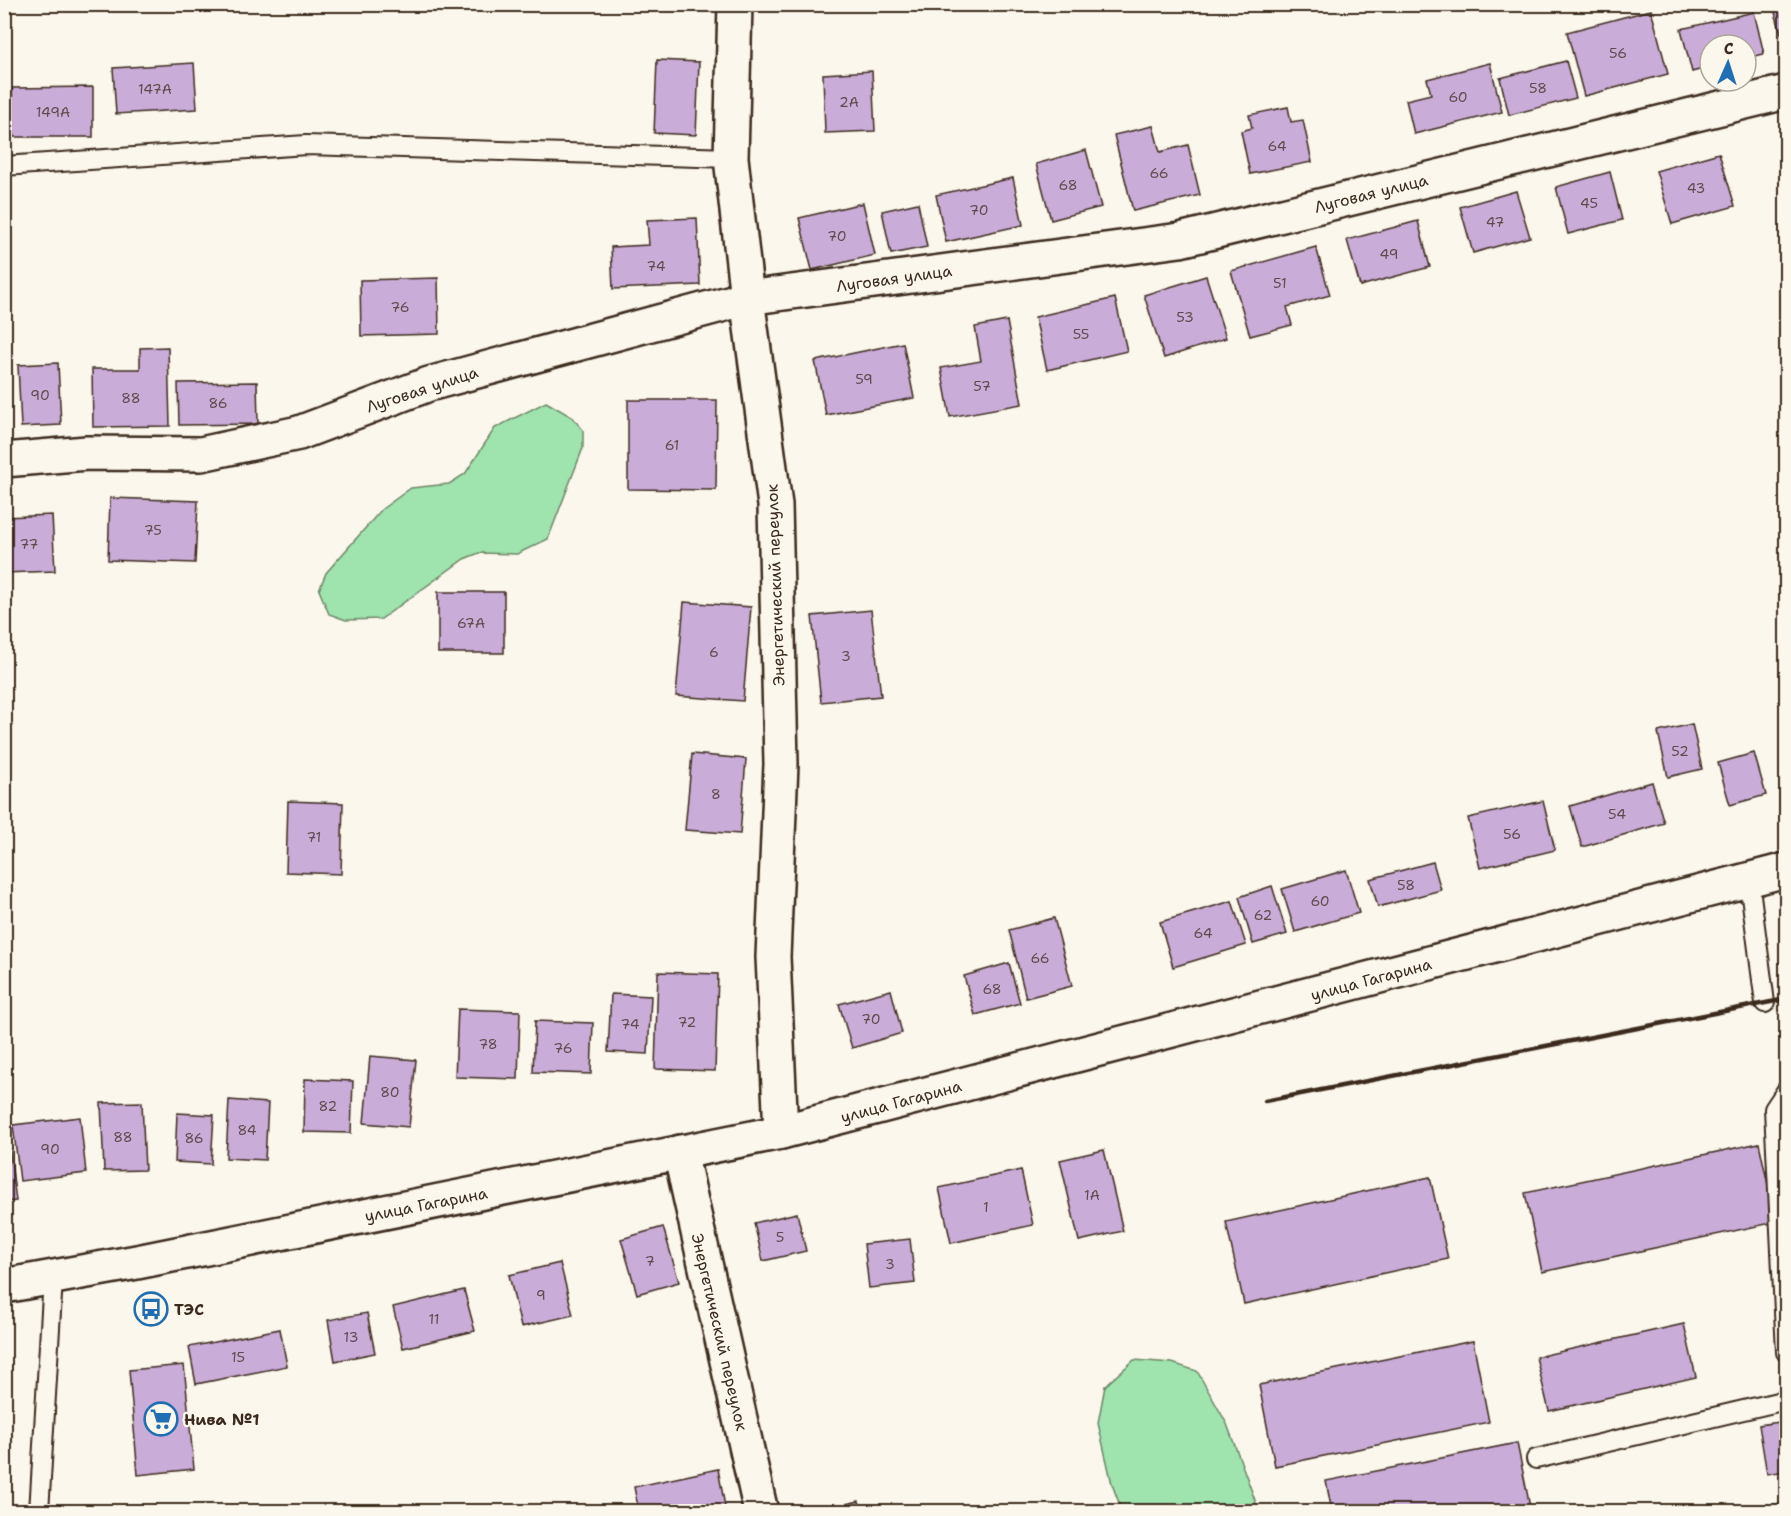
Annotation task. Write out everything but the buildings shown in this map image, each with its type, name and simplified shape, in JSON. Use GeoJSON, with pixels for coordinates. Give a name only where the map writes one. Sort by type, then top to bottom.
{"type":"FeatureCollection","features":[{"type":"Feature","properties":{"kind":"street","name":"Энергетический переулок"},"geometry":{"type":"LineString","coordinates":[[735,4],[731,158],[747,298],[776,505],[781,764],[773,957],[781,1132]]}},
{"type":"Feature","properties":{"kind":"street","name":"Луговая улица"},"geometry":{"type":"LineString","coordinates":[[4,460],[87,453],[201,454],[299,433],[429,384],[747,298],[1180,240],[1786,92]]}},
{"type":"Feature","properties":{"kind":"street","name":"улица Гагарина"},"geometry":{"type":"LineString","coordinates":[[4,1286],[781,1132],[1786,870]]}},
{"type":"Feature","properties":{"kind":"street","name":"Энергетический переулок"},"geometry":{"type":"LineString","coordinates":[[680,1152],[761,1512]]}},
{"type":"Feature","properties":{"kind":"lane"},"geometry":{"type":"LineString","coordinates":[[4,166],[306,145],[731,158]]}},
{"type":"Feature","properties":{"kind":"lane"},"geometry":{"type":"LineString","coordinates":[[1749,880],[1765,1003]]}},
{"type":"Feature","properties":{"kind":"lane"},"geometry":{"type":"LineString","coordinates":[[1786,1090],[1774,1109],[1786,1352]]}},
{"type":"Feature","properties":{"kind":"lane"},"geometry":{"type":"LineString","coordinates":[[39,1512],[53,1278]]}},
{"type":"Feature","properties":{"kind":"lane"},"geometry":{"type":"LineString","coordinates":[[1536,1459],[1786,1400]]}},
{"type":"Feature","properties":{"kind":"green space"},"geometry":{"type":"Polygon","coordinates":[[[546,402],[572,417],[583,430],[583,448],[548,539],[517,554],[479,553],[464,559],[381,619],[346,620],[329,614],[319,590],[326,573],[382,509],[411,488],[449,484],[465,474],[495,428],[546,402]]]}},
{"type":"Feature","properties":{"kind":"green space"},"geometry":{"type":"Polygon","coordinates":[[[1134,1360],[1172,1363],[1197,1371],[1227,1424],[1259,1511],[1122,1511],[1112,1484],[1098,1423],[1105,1386],[1134,1360]]]}},
{"type":"Feature","properties":{"kind":"green space"},"geometry":{"type":"Polygon","coordinates":[[[1786,1502],[1786,1511],[1742,1511],[1786,1502]]]}},
{"type":"Feature","properties":{"kind":"railway"},"geometry":{"type":"LineString","coordinates":[[1265,1101],[1786,999]]}},
{"type":"Feature","properties":{"kind":"place","name":"ТЭС"},"geometry":{"type":"Point","coordinates":[151,1309]}},
{"type":"Feature","properties":{"kind":"place","name":"Нива №1"},"geometry":{"type":"Point","coordinates":[161,1419]}}]}
